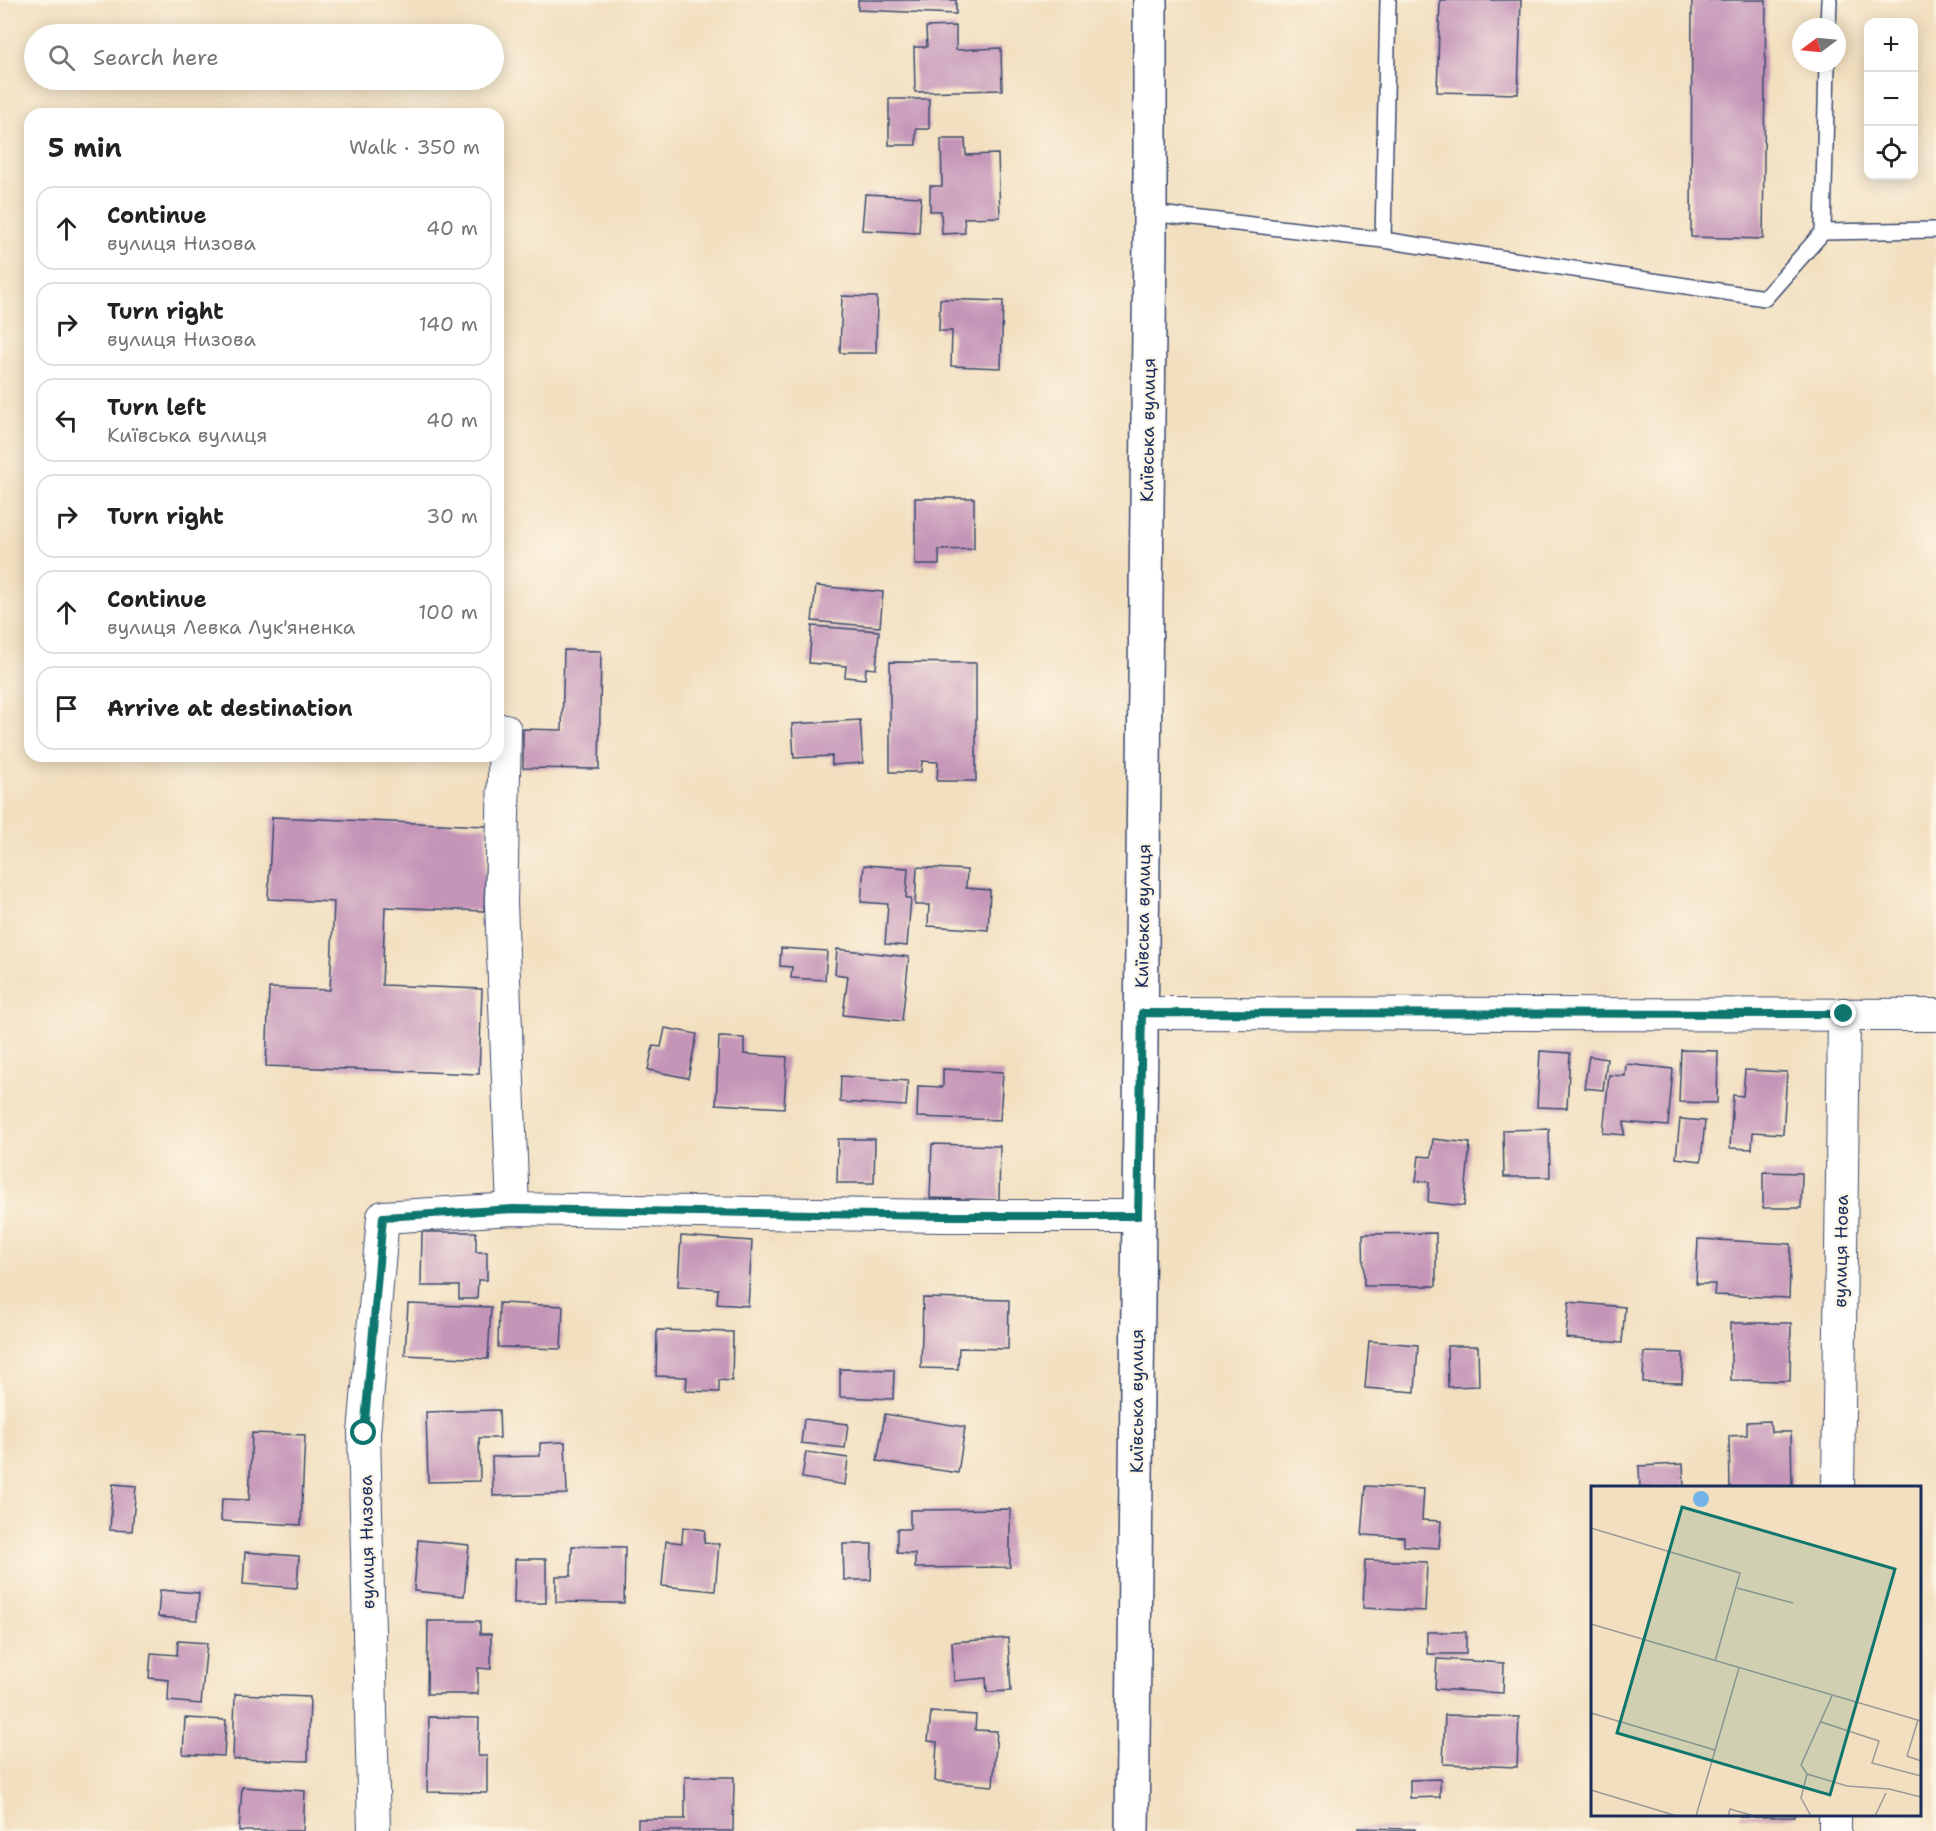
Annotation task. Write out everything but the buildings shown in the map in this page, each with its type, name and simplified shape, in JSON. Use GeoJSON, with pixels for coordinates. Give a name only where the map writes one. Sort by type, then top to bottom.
{"type":"FeatureCollection","features":[{"type":"Feature","properties":{"kind":"main road","name":"Київська вулиця"},"geometry":{"type":"LineString","coordinates":[[1132,1831],[1150,213],[1150,0]]}},
{"type":"Feature","properties":{"kind":"street"},"geometry":{"type":"LineString","coordinates":[[505,730],[501,903],[513,1209]]}},
{"type":"Feature","properties":{"kind":"street"},"geometry":{"type":"LineString","coordinates":[[1142,1013],[1936,1014]]}},
{"type":"Feature","properties":{"kind":"street","name":"вулиця Нова"},"geometry":{"type":"LineString","coordinates":[[1838,1486],[1844,1014]]}},
{"type":"Feature","properties":{"kind":"street","name":"вулиця Низова"},"geometry":{"type":"LineString","coordinates":[[374,1831],[364,1433],[383,1217],[513,1209],[943,1216],[1138,1216]]}},
{"type":"Feature","properties":{"kind":"lane"},"geometry":{"type":"LineString","coordinates":[[1383,240],[1388,0]]}},
{"type":"Feature","properties":{"kind":"lane"},"geometry":{"type":"LineString","coordinates":[[1828,0],[1828,18]]}},
{"type":"Feature","properties":{"kind":"lane"},"geometry":{"type":"LineString","coordinates":[[1150,213],[1383,240],[1765,298],[1823,232],[1827,72]]}},
{"type":"Feature","properties":{"kind":"lane"},"geometry":{"type":"LineString","coordinates":[[1823,232],[1936,230]]}},
{"type":"Feature","properties":{"kind":"route"},"geometry":{"type":"LineString","coordinates":[[364,1433],[383,1217],[513,1209],[943,1216],[1138,1216],[1142,1013],[1844,1014]]}}]}
